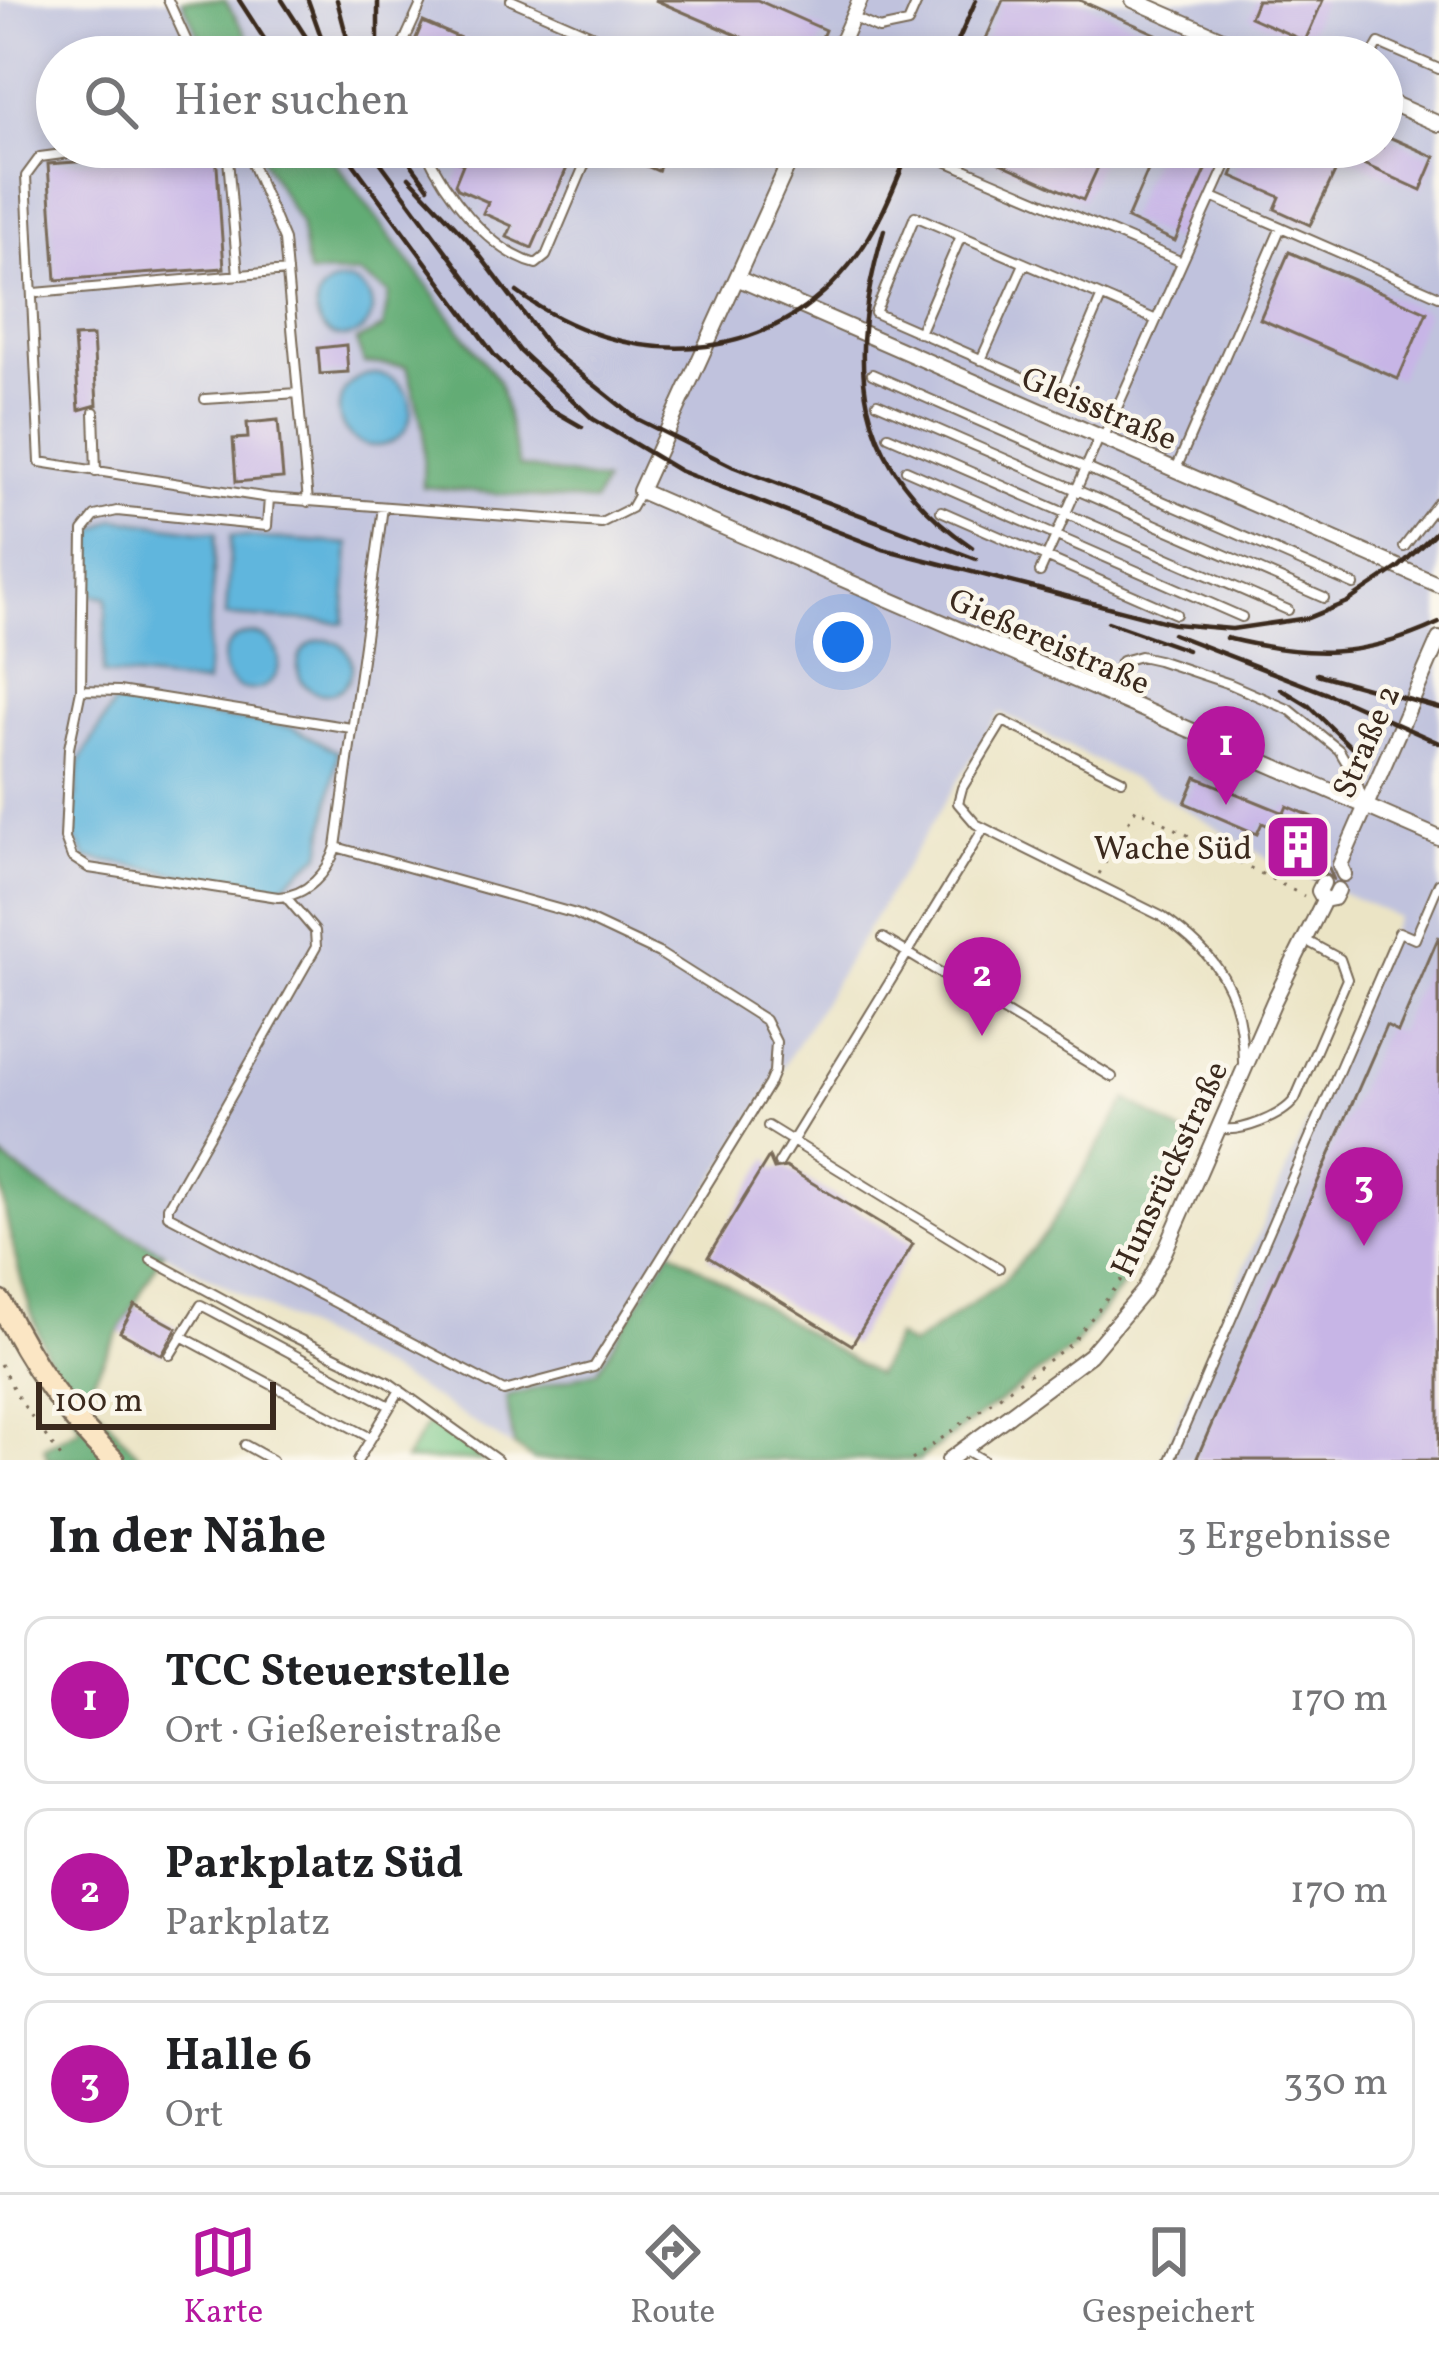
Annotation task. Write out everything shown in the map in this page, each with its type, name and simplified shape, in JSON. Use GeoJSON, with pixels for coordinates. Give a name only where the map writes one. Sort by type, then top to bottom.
{"type":"FeatureCollection","features":[{"type":"Feature","properties":{"kind":"main road"},"geometry":{"type":"LineString","coordinates":[[0,1302],[32,1364],[74,1422],[113,1460]]}},
{"type":"Feature","properties":{"kind":"street"},"geometry":{"type":"LineString","coordinates":[[845,36],[860,0]]}},
{"type":"Feature","properties":{"kind":"street"},"geometry":{"type":"LineString","coordinates":[[1133,0],[1215,36]]}},
{"type":"Feature","properties":{"kind":"street"},"geometry":{"type":"LineString","coordinates":[[1403,108],[1439,124]]}},
{"type":"Feature","properties":{"kind":"street"},"geometry":{"type":"LineString","coordinates":[[640,490],[787,168]]}},
{"type":"Feature","properties":{"kind":"street","name":"Gleisstraße"},"geometry":{"type":"LineString","coordinates":[[739,279],[1439,585]]}},
{"type":"Feature","properties":{"kind":"street","name":"Gießereistraße"},"geometry":{"type":"LineString","coordinates":[[640,490],[1439,838]]}},
{"type":"Feature","properties":{"kind":"street","name":"Straße 2"},"geometry":{"type":"LineString","coordinates":[[1323,903],[1319,891],[1335,876],[1439,639]]}},
{"type":"Feature","properties":{"kind":"street","name":"Hunsrückstraße"},"geometry":{"type":"LineString","coordinates":[[950,1460],[1090,1355],[1143,1292],[1323,903]]}},
{"type":"Feature","properties":{"kind":"lane"},"geometry":{"type":"LineString","coordinates":[[168,0],[184,36]]}},
{"type":"Feature","properties":{"kind":"lane"},"geometry":{"type":"LineString","coordinates":[[407,36],[423,0]]}},
{"type":"Feature","properties":{"kind":"lane"},"geometry":{"type":"LineString","coordinates":[[511,0],[589,36]]}},
{"type":"Feature","properties":{"kind":"lane"},"geometry":{"type":"LineString","coordinates":[[853,18],[879,29],[908,23],[918,0]]}},
{"type":"Feature","properties":{"kind":"lane"},"geometry":{"type":"LineString","coordinates":[[1403,53],[1439,69]]}},
{"type":"Feature","properties":{"kind":"lane"},"geometry":{"type":"LineString","coordinates":[[36,162],[26,176],[40,462],[269,498],[601,523],[631,508],[640,490]]}},
{"type":"Feature","properties":{"kind":"lane"},"geometry":{"type":"LineString","coordinates":[[229,168],[238,275]]}},
{"type":"Feature","properties":{"kind":"lane"},"geometry":{"type":"LineString","coordinates":[[251,168],[279,224],[308,502]]}},
{"type":"Feature","properties":{"kind":"lane"},"geometry":{"type":"LineString","coordinates":[[438,168],[461,204],[498,243],[512,256],[536,264],[545,256],[583,168]]}},
{"type":"Feature","properties":{"kind":"lane"},"geometry":{"type":"LineString","coordinates":[[962,168],[1182,262]]}},
{"type":"Feature","properties":{"kind":"lane"},"geometry":{"type":"LineString","coordinates":[[1040,572],[1225,168]]}},
{"type":"Feature","properties":{"kind":"lane"},"geometry":{"type":"LineString","coordinates":[[1212,197],[1439,296]]}},
{"type":"Feature","properties":{"kind":"lane"},"geometry":{"type":"LineString","coordinates":[[1113,417],[875,313],[915,216],[1154,319]]}},
{"type":"Feature","properties":{"kind":"lane"},"geometry":{"type":"LineString","coordinates":[[1176,469],[1281,227]]}},
{"type":"Feature","properties":{"kind":"lane"},"geometry":{"type":"LineString","coordinates":[[919,333],[961,236]]}},
{"type":"Feature","properties":{"kind":"lane"},"geometry":{"type":"LineString","coordinates":[[981,360],[1024,264]]}},
{"type":"Feature","properties":{"kind":"lane"},"geometry":{"type":"LineString","coordinates":[[34,292],[287,271]]}},
{"type":"Feature","properties":{"kind":"lane"},"geometry":{"type":"LineString","coordinates":[[1060,394],[1101,298]]}},
{"type":"Feature","properties":{"kind":"lane"},"geometry":{"type":"LineString","coordinates":[[872,374],[1354,585]]}},
{"type":"Feature","properties":{"kind":"lane"},"geometry":{"type":"LineString","coordinates":[[205,399],[298,393]]}},
{"type":"Feature","properties":{"kind":"lane"},"geometry":{"type":"LineString","coordinates":[[878,403],[1324,598]]}},
{"type":"Feature","properties":{"kind":"lane"},"geometry":{"type":"LineString","coordinates":[[94,412],[96,472]]}},
{"type":"Feature","properties":{"kind":"lane"},"geometry":{"type":"LineString","coordinates":[[889,436],[1288,610]]}},
{"type":"Feature","properties":{"kind":"lane"},"geometry":{"type":"LineString","coordinates":[[906,470],[1243,617]]}},
{"type":"Feature","properties":{"kind":"lane"},"geometry":{"type":"LineString","coordinates":[[269,498],[267,526],[117,511],[95,516],[83,531],[80,690],[70,748],[65,838],[73,857],[88,868],[286,897],[296,895],[325,871],[336,847],[382,507]]}},
{"type":"Feature","properties":{"kind":"lane"},"geometry":{"type":"LineString","coordinates":[[1404,547],[1439,502]]}},
{"type":"Feature","properties":{"kind":"lane"},"geometry":{"type":"LineString","coordinates":[[941,511],[1176,614]]}},
{"type":"Feature","properties":{"kind":"lane"},"geometry":{"type":"LineString","coordinates":[[1104,693],[1122,661],[1140,656],[1230,683],[1290,710],[1315,728],[1347,764],[1366,806]]}},
{"type":"Feature","properties":{"kind":"lane"},"geometry":{"type":"LineString","coordinates":[[80,690],[118,691],[351,728]]}},
{"type":"Feature","properties":{"kind":"lane"},"geometry":{"type":"LineString","coordinates":[[1122,780],[1003,721],[958,802],[965,815],[984,828],[1161,916],[1208,954],[1232,992],[1239,1014],[1243,1070]]}},
{"type":"Feature","properties":{"kind":"lane"},"geometry":{"type":"LineString","coordinates":[[779,1163],[984,828]]}},
{"type":"Feature","properties":{"kind":"lane"},"geometry":{"type":"LineString","coordinates":[[286,897],[316,931],[316,947],[168,1207],[168,1215],[503,1391],[594,1367],[769,1084],[777,1057],[772,1029],[755,1012],[659,953],[576,914],[336,847]]}},
{"type":"Feature","properties":{"kind":"lane"},"geometry":{"type":"LineString","coordinates":[[1170,1460],[1399,932],[1415,939],[1439,883]]}},
{"type":"Feature","properties":{"kind":"lane"},"geometry":{"type":"LineString","coordinates":[[883,938],[1112,1077]]}},
{"type":"Feature","properties":{"kind":"lane"},"geometry":{"type":"LineString","coordinates":[[1218,1127],[1233,1130],[1285,1111],[1295,1099],[1347,980],[1340,959],[1305,940]]}},
{"type":"Feature","properties":{"kind":"lane"},"geometry":{"type":"LineString","coordinates":[[768,1126],[999,1268]]}},
{"type":"Feature","properties":{"kind":"lane"},"geometry":{"type":"LineString","coordinates":[[151,1260],[400,1390],[492,1459]]}},
{"type":"Feature","properties":{"kind":"lane"},"geometry":{"type":"LineString","coordinates":[[170,1354],[201,1305],[390,1406]]}},
{"type":"Feature","properties":{"kind":"lane"},"geometry":{"type":"LineString","coordinates":[[181,1336],[371,1438]]}},
{"type":"Feature","properties":{"kind":"lane"},"geometry":{"type":"LineString","coordinates":[[358,1460],[400,1390]]}},
{"type":"Feature","properties":{"kind":"lane"},"geometry":{"type":"LineString","coordinates":[[245,1445],[272,1460]]}},
{"type":"Feature","properties":{"kind":"lane"},"geometry":{"type":"LineString","coordinates":[[964,1449],[982,1460]]}},
{"type":"Feature","properties":{"kind":"path"},"geometry":{"type":"LineString","coordinates":[[1095,884],[1136,808],[1323,903]]}},
{"type":"Feature","properties":{"kind":"path"},"geometry":{"type":"LineString","coordinates":[[912,1460],[1072,1343],[1121,1281],[1134,1248]]}},
{"type":"Feature","properties":{"kind":"path"},"geometry":{"type":"LineString","coordinates":[[0,1364],[63,1460]]}},
{"type":"Feature","properties":{"kind":"shaded area"},"geometry":{"type":"Polygon","coordinates":[[[0,0],[1439,0],[1439,1460],[1160,1460],[1397,917],[1274,862],[1148,787],[1000,712],[672,1249],[875,1375],[896,1337],[911,1346],[1001,1283],[1046,1233],[1127,1099],[1189,1138],[1125,1283],[1073,1348],[919,1460],[534,1460],[411,1384],[54,1195],[0,1156],[0,0]]]}},
{"type":"Feature","properties":{"kind":"green space"},"geometry":{"type":"Polygon","coordinates":[[[182,0],[225,0],[247,36],[199,36],[182,0]]]}},
{"type":"Feature","properties":{"kind":"green space"},"geometry":{"type":"Polygon","coordinates":[[[267,168],[340,168],[499,382],[519,466],[604,482],[594,502],[423,487],[424,431],[407,366],[364,363],[356,341],[383,328],[389,293],[359,274],[308,273],[300,223],[267,168]]]}},
{"type":"Feature","properties":{"kind":"green space"},"geometry":{"type":"Polygon","coordinates":[[[1127,1099],[1189,1138],[1125,1283],[1073,1348],[919,1460],[534,1460],[514,1446],[506,1397],[597,1371],[671,1250],[876,1375],[896,1337],[911,1346],[1001,1283],[1046,1233],[1127,1099]]]}},
{"type":"Feature","properties":{"kind":"green space"},"geometry":{"type":"Polygon","coordinates":[[[0,1156],[54,1195],[163,1252],[85,1394],[143,1460],[48,1460],[44,1447],[81,1428],[52,1368],[26,1296],[7,1221],[0,1156]]]}},
{"type":"Feature","properties":{"kind":"green space"},"geometry":{"type":"Polygon","coordinates":[[[428,1423],[482,1457],[486,1460],[405,1460],[428,1423]]]}},
{"type":"Feature","properties":{"kind":"water"},"geometry":{"type":"Polygon","coordinates":[[[344,281],[363,290],[372,309],[363,328],[344,337],[325,328],[316,309],[325,290],[344,281]]]}},
{"type":"Feature","properties":{"kind":"water"},"geometry":{"type":"Polygon","coordinates":[[[375,374],[401,384],[411,410],[401,436],[375,446],[349,436],[339,410],[349,384],[375,374]]]}},
{"type":"Feature","properties":{"kind":"water"},"geometry":{"type":"Polygon","coordinates":[[[115,519],[216,533],[206,684],[103,674],[107,597],[90,594],[94,531],[115,519]]]}},
{"type":"Feature","properties":{"kind":"water"},"geometry":{"type":"Polygon","coordinates":[[[231,536],[349,544],[344,623],[226,616],[231,536]]]}},
{"type":"Feature","properties":{"kind":"water"},"geometry":{"type":"Polygon","coordinates":[[[251,634],[270,643],[279,662],[270,681],[251,690],[232,681],[223,662],[232,643],[251,634]]]}},
{"type":"Feature","properties":{"kind":"water"},"geometry":{"type":"Polygon","coordinates":[[[325,640],[344,648],[352,667],[344,686],[325,694],[306,686],[298,667],[306,648],[325,640]]]}},
{"type":"Feature","properties":{"kind":"water"},"geometry":{"type":"Polygon","coordinates":[[[114,703],[291,727],[338,752],[321,854],[277,890],[86,858],[72,832],[79,763],[114,703]]]}},
{"type":"Feature","properties":{"kind":"building"},"geometry":{"type":"Polygon","coordinates":[[[655,0],[757,0],[825,30],[823,36],[739,36],[655,0]]]}},
{"type":"Feature","properties":{"kind":"building"},"geometry":{"type":"Polygon","coordinates":[[[1003,0],[1079,0],[1156,34],[1155,36],[987,36],[1003,0]]]}},
{"type":"Feature","properties":{"kind":"building"},"geometry":{"type":"Polygon","coordinates":[[[1257,0],[1323,0],[1307,36],[1294,36],[1250,17],[1257,0]]]}},
{"type":"Feature","properties":{"kind":"building"},"geometry":{"type":"Polygon","coordinates":[[[423,22],[455,36],[417,36],[423,22]]]}},
{"type":"Feature","properties":{"kind":"building"},"geometry":{"type":"Polygon","coordinates":[[[1403,143],[1435,157],[1421,190],[1372,168],[1403,168],[1403,143]]]}},
{"type":"Feature","properties":{"kind":"building"},"geometry":{"type":"Polygon","coordinates":[[[48,168],[217,168],[224,268],[56,280],[48,168]]]}},
{"type":"Feature","properties":{"kind":"building"},"geometry":{"type":"Polygon","coordinates":[[[461,168],[567,168],[532,248],[507,237],[512,226],[483,213],[488,202],[455,184],[461,168]]]}},
{"type":"Feature","properties":{"kind":"building"},"geometry":{"type":"Polygon","coordinates":[[[1011,168],[1097,168],[1083,200],[1011,168]]]}},
{"type":"Feature","properties":{"kind":"building"},"geometry":{"type":"Polygon","coordinates":[[[1149,168],[1207,168],[1175,241],[1127,219],[1149,168]]]}},
{"type":"Feature","properties":{"kind":"building"},"geometry":{"type":"Polygon","coordinates":[[[1235,168],[1337,168],[1310,225],[1275,209],[1280,197],[1232,176],[1235,168]]]}},
{"type":"Feature","properties":{"kind":"building"},"geometry":{"type":"Polygon","coordinates":[[[1289,252],[1427,312],[1398,379],[1260,319],[1289,252]]]}},
{"type":"Feature","properties":{"kind":"building"},"geometry":{"type":"Polygon","coordinates":[[[93,336],[97,405],[79,410],[74,337],[93,336]]]}},
{"type":"Feature","properties":{"kind":"building"},"geometry":{"type":"Polygon","coordinates":[[[346,345],[348,372],[320,374],[318,348],[346,345]]]}},
{"type":"Feature","properties":{"kind":"building"},"geometry":{"type":"Polygon","coordinates":[[[278,420],[283,478],[236,482],[233,439],[248,438],[247,423],[278,420]]]}},
{"type":"Feature","properties":{"kind":"building"},"geometry":{"type":"Polygon","coordinates":[[[1196,777],[1284,813],[1287,806],[1326,823],[1310,859],[1329,868],[1334,880],[1324,872],[1313,879],[1274,862],[1287,834],[1262,823],[1257,834],[1185,803],[1196,777]]]}},
{"type":"Feature","properties":{"kind":"building"},"geometry":{"type":"Polygon","coordinates":[[[1439,936],[1439,1460],[1196,1460],[1386,1026],[1398,1032],[1439,936]]]}},
{"type":"Feature","properties":{"kind":"building"},"geometry":{"type":"Polygon","coordinates":[[[769,1157],[774,1169],[786,1167],[913,1244],[852,1345],[708,1257],[769,1157]]]}},
{"type":"Feature","properties":{"kind":"building"},"geometry":{"type":"Polygon","coordinates":[[[135,1305],[177,1328],[162,1355],[120,1332],[135,1305]]]}},
{"type":"Feature","properties":{"kind":"railway"},"geometry":{"type":"LineString","coordinates":[[239,0],[262,36]]}},
{"type":"Feature","properties":{"kind":"railway"},"geometry":{"type":"LineString","coordinates":[[282,0],[305,36]]}},
{"type":"Feature","properties":{"kind":"railway"},"geometry":{"type":"LineString","coordinates":[[308,0],[321,36]]}},
{"type":"Feature","properties":{"kind":"railway"},"geometry":{"type":"LineString","coordinates":[[337,0],[346,36]]}},
{"type":"Feature","properties":{"kind":"railway"},"geometry":{"type":"LineString","coordinates":[[378,0],[378,36]]}},
{"type":"Feature","properties":{"kind":"railway"},"geometry":{"type":"LineString","coordinates":[[960,36],[976,0]]}},
{"type":"Feature","properties":{"kind":"railway"},"geometry":{"type":"LineString","coordinates":[[356,168],[495,356],[549,408],[582,427]]}},
{"type":"Feature","properties":{"kind":"railway"},"geometry":{"type":"LineString","coordinates":[[385,168],[520,351],[593,419],[680,471],[883,549],[1174,624],[1232,629],[1308,618],[1347,602],[1399,567],[1439,529]]}},
{"type":"Feature","properties":{"kind":"railway"},"geometry":{"type":"LineString","coordinates":[[414,168],[428,187]]}},
{"type":"Feature","properties":{"kind":"railway"},"geometry":{"type":"LineString","coordinates":[[517,292],[559,318],[604,336],[650,346],[696,347],[741,339],[784,321],[823,293],[866,243],[902,168]]}},
{"type":"Feature","properties":{"kind":"railway"},"geometry":{"type":"LineString","coordinates":[[409,177],[468,240],[552,351],[637,419],[734,467],[976,559]]}},
{"type":"Feature","properties":{"kind":"railway"},"geometry":{"type":"LineString","coordinates":[[884,230],[865,322],[868,406],[881,445],[901,481],[932,515],[972,547]]}},
{"type":"Feature","properties":{"kind":"railway"},"geometry":{"type":"LineString","coordinates":[[1108,622],[1187,650]]}},
{"type":"Feature","properties":{"kind":"railway"},"geometry":{"type":"LineString","coordinates":[[1226,638],[1334,652],[1385,643],[1439,623]]}},
{"type":"Feature","properties":{"kind":"railway"},"geometry":{"type":"LineString","coordinates":[[1173,634],[1439,743]]}},
{"type":"Feature","properties":{"kind":"railway"},"geometry":{"type":"LineString","coordinates":[[1317,674],[1439,708]]}},
{"type":"Feature","properties":{"kind":"railway"},"geometry":{"type":"LineString","coordinates":[[1281,689],[1309,706],[1358,754]]}},
{"type":"Feature","properties":{"kind":"place","name":"TCC Steuerstelle"},"geometry":{"type":"Point","coordinates":[1226,805]}},
{"type":"Feature","properties":{"kind":"place","name":"Wache Süd"},"geometry":{"type":"Point","coordinates":[1298,847]}},
{"type":"Feature","properties":{"kind":"place","name":"Parkplatz Süd"},"geometry":{"type":"Point","coordinates":[982,1036]}},
{"type":"Feature","properties":{"kind":"place","name":"Halle 6"},"geometry":{"type":"Point","coordinates":[1364,1246]}}]}
